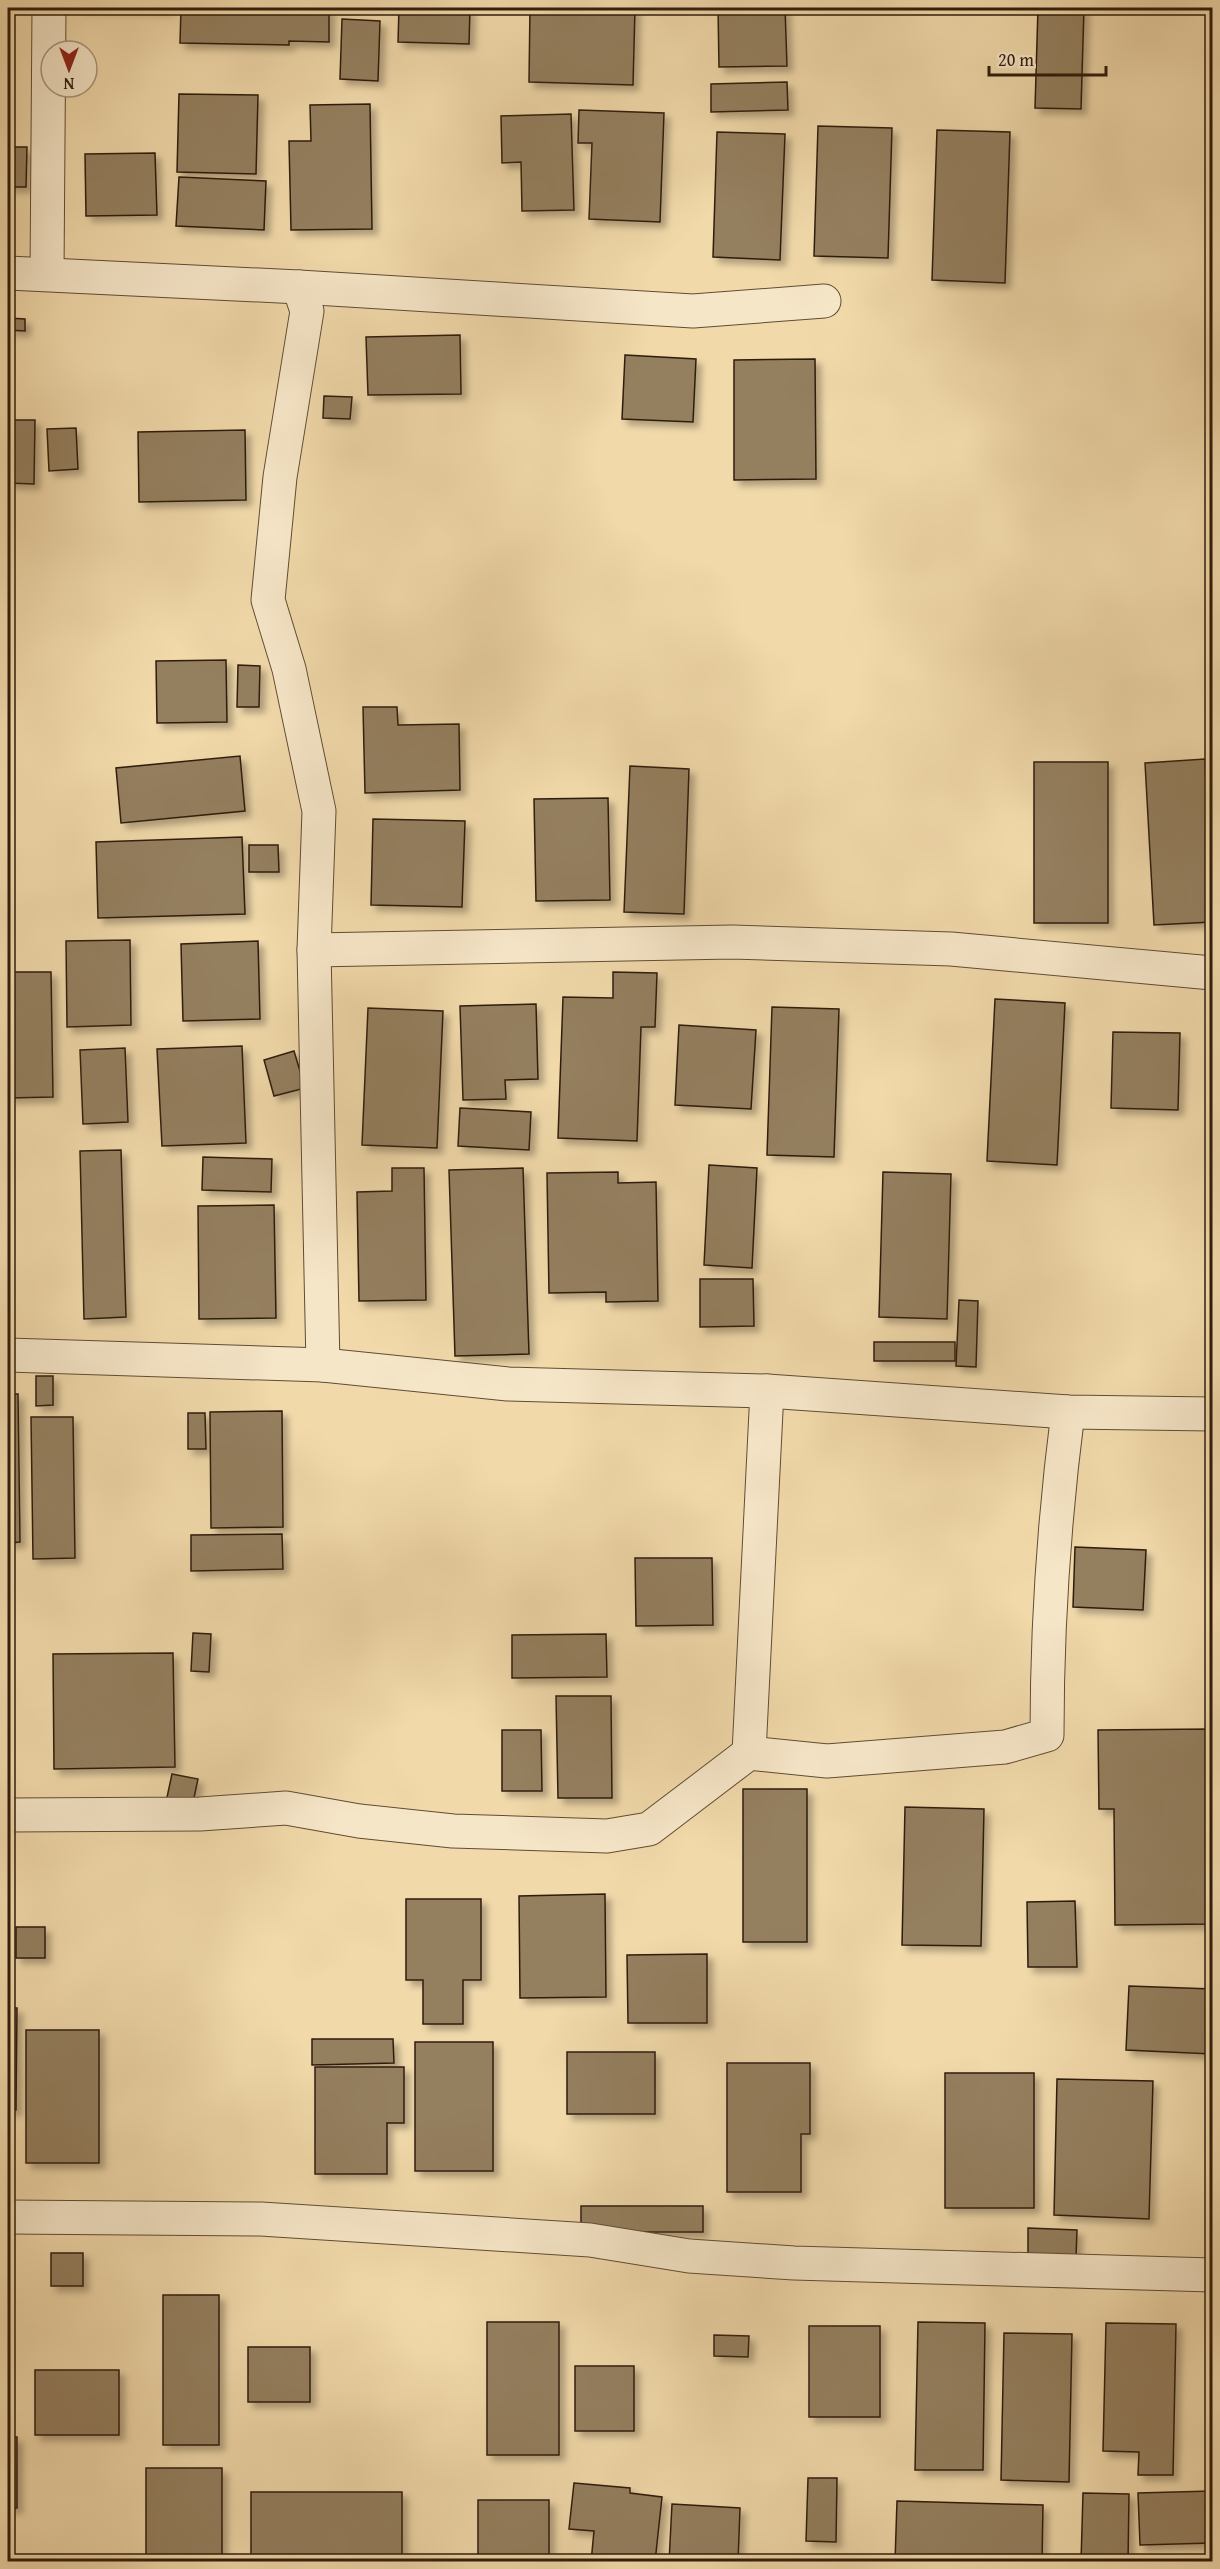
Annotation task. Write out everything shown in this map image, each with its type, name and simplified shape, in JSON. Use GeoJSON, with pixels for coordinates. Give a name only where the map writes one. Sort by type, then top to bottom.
{"type":"FeatureCollection","features":[{"type":"Feature","properties":{"kind":"street"},"geometry":{"type":"LineString","coordinates":[[47,274],[49,8]]}},
{"type":"Feature","properties":{"kind":"street"},"geometry":{"type":"LineString","coordinates":[[8,273],[299,287],[693,311],[824,301]]}},
{"type":"Feature","properties":{"kind":"street"},"geometry":{"type":"LineString","coordinates":[[299,287],[307,311],[280,477],[268,600],[289,669],[319,811],[314,951],[323,1365]]}},
{"type":"Feature","properties":{"kind":"street"},"geometry":{"type":"LineString","coordinates":[[314,951],[732,942],[951,949],[1212,973]]}},
{"type":"Feature","properties":{"kind":"street"},"geometry":{"type":"LineString","coordinates":[[8,1354],[323,1365],[508,1384],[767,1392],[1068,1412],[1212,1414]]}},
{"type":"Feature","properties":{"kind":"street"},"geometry":{"type":"LineString","coordinates":[[749,1753],[767,1392]]}},
{"type":"Feature","properties":{"kind":"street"},"geometry":{"type":"LineString","coordinates":[[8,1815],[201,1814],[286,1808],[359,1821],[453,1831],[607,1836],[649,1829],[749,1753],[827,1761],[1005,1747],[1047,1734],[1048,1619],[1057,1500],[1068,1412]]}},
{"type":"Feature","properties":{"kind":"street"},"geometry":{"type":"LineString","coordinates":[[8,2217],[261,2219],[590,2240],[689,2256],[794,2263],[1212,2275]]}},
{"type":"Feature","properties":{"kind":"building"},"geometry":{"type":"Polygon","coordinates":[[[78,8],[168,8],[168,10],[78,8]]]}},
{"type":"Feature","properties":{"kind":"building"},"geometry":{"type":"Polygon","coordinates":[[[181,8],[329,8],[329,42],[289,41],[289,45],[180,43],[181,8]]]}},
{"type":"Feature","properties":{"kind":"building"},"geometry":{"type":"Polygon","coordinates":[[[399,8],[470,8],[469,44],[398,42],[399,8]]]}},
{"type":"Feature","properties":{"kind":"building"},"geometry":{"type":"Polygon","coordinates":[[[530,8],[635,8],[633,85],[529,82],[530,8]]]}},
{"type":"Feature","properties":{"kind":"building"},"geometry":{"type":"Polygon","coordinates":[[[718,8],[785,8],[787,66],[719,67],[718,8]]]}},
{"type":"Feature","properties":{"kind":"building"},"geometry":{"type":"Polygon","coordinates":[[[1038,8],[1084,8],[1081,109],[1035,108],[1038,8]]]}},
{"type":"Feature","properties":{"kind":"building"},"geometry":{"type":"Polygon","coordinates":[[[342,19],[380,21],[378,81],[340,79],[342,19]]]}},
{"type":"Feature","properties":{"kind":"building"},"geometry":{"type":"Polygon","coordinates":[[[787,82],[788,110],[711,112],[711,84],[787,82]]]}},
{"type":"Feature","properties":{"kind":"building"},"geometry":{"type":"Polygon","coordinates":[[[179,94],[258,95],[256,174],[177,172],[179,94]]]}},
{"type":"Feature","properties":{"kind":"building"},"geometry":{"type":"Polygon","coordinates":[[[370,104],[372,229],[291,230],[289,141],[311,141],[310,105],[370,104]]]}},
{"type":"Feature","properties":{"kind":"building"},"geometry":{"type":"Polygon","coordinates":[[[579,110],[664,113],[660,222],[589,219],[592,143],[578,143],[579,110]]]}},
{"type":"Feature","properties":{"kind":"building"},"geometry":{"type":"Polygon","coordinates":[[[571,114],[574,210],[522,211],[521,162],[502,163],[501,116],[571,114]]]}},
{"type":"Feature","properties":{"kind":"building"},"geometry":{"type":"Polygon","coordinates":[[[818,126],[892,128],[888,258],[814,256],[818,126]]]}},
{"type":"Feature","properties":{"kind":"building"},"geometry":{"type":"Polygon","coordinates":[[[937,130],[1010,132],[1005,283],[932,280],[937,130]]]}},
{"type":"Feature","properties":{"kind":"building"},"geometry":{"type":"Polygon","coordinates":[[[717,132],[785,134],[780,260],[713,257],[717,132]]]}},
{"type":"Feature","properties":{"kind":"building"},"geometry":{"type":"Polygon","coordinates":[[[8,147],[27,147],[26,187],[8,187],[8,147]]]}},
{"type":"Feature","properties":{"kind":"building"},"geometry":{"type":"Polygon","coordinates":[[[155,153],[157,215],[86,216],[85,154],[155,153]]]}},
{"type":"Feature","properties":{"kind":"building"},"geometry":{"type":"Polygon","coordinates":[[[179,177],[266,181],[264,230],[176,226],[179,177]]]}},
{"type":"Feature","properties":{"kind":"building"},"geometry":{"type":"Polygon","coordinates":[[[8,318],[25,319],[25,331],[8,330],[8,318]]]}},
{"type":"Feature","properties":{"kind":"building"},"geometry":{"type":"Polygon","coordinates":[[[460,335],[461,394],[368,395],[366,337],[460,335]]]}},
{"type":"Feature","properties":{"kind":"building"},"geometry":{"type":"Polygon","coordinates":[[[625,355],[696,359],[693,422],[622,419],[625,355]]]}},
{"type":"Feature","properties":{"kind":"building"},"geometry":{"type":"Polygon","coordinates":[[[815,359],[816,479],[734,480],[734,360],[815,359]]]}},
{"type":"Feature","properties":{"kind":"building"},"geometry":{"type":"Polygon","coordinates":[[[324,396],[352,397],[350,419],[323,418],[324,396]]]}},
{"type":"Feature","properties":{"kind":"building"},"geometry":{"type":"Polygon","coordinates":[[[8,420],[35,420],[34,484],[8,483],[8,420]]]}},
{"type":"Feature","properties":{"kind":"building"},"geometry":{"type":"Polygon","coordinates":[[[76,428],[78,469],[49,471],[47,429],[76,428]]]}},
{"type":"Feature","properties":{"kind":"building"},"geometry":{"type":"Polygon","coordinates":[[[245,430],[246,500],[139,502],[138,432],[245,430]]]}},
{"type":"Feature","properties":{"kind":"building"},"geometry":{"type":"Polygon","coordinates":[[[226,660],[227,722],[157,723],[156,661],[226,660]]]}},
{"type":"Feature","properties":{"kind":"building"},"geometry":{"type":"Polygon","coordinates":[[[238,665],[260,666],[259,707],[237,707],[238,665]]]}},
{"type":"Feature","properties":{"kind":"building"},"geometry":{"type":"Polygon","coordinates":[[[363,707],[397,707],[398,725],[459,724],[460,790],[365,793],[363,707]]]}},
{"type":"Feature","properties":{"kind":"building"},"geometry":{"type":"Polygon","coordinates":[[[240,756],[245,811],[121,823],[116,768],[240,756]]]}},
{"type":"Feature","properties":{"kind":"building"},"geometry":{"type":"Polygon","coordinates":[[[1205,759],[1212,922],[1154,925],[1145,763],[1205,759]]]}},
{"type":"Feature","properties":{"kind":"building"},"geometry":{"type":"Polygon","coordinates":[[[1034,762],[1108,762],[1108,923],[1034,923],[1034,762]]]}},
{"type":"Feature","properties":{"kind":"building"},"geometry":{"type":"Polygon","coordinates":[[[630,766],[689,769],[684,914],[624,912],[630,766]]]}},
{"type":"Feature","properties":{"kind":"building"},"geometry":{"type":"Polygon","coordinates":[[[608,798],[610,900],[536,901],[534,799],[608,798]]]}},
{"type":"Feature","properties":{"kind":"building"},"geometry":{"type":"Polygon","coordinates":[[[373,819],[465,821],[462,907],[371,905],[373,819]]]}},
{"type":"Feature","properties":{"kind":"building"},"geometry":{"type":"Polygon","coordinates":[[[242,837],[245,914],[98,918],[96,842],[242,837]]]}},
{"type":"Feature","properties":{"kind":"building"},"geometry":{"type":"Polygon","coordinates":[[[249,845],[278,845],[279,872],[249,872],[249,845]]]}},
{"type":"Feature","properties":{"kind":"building"},"geometry":{"type":"Polygon","coordinates":[[[130,940],[131,1025],[67,1027],[66,941],[130,940]]]}},
{"type":"Feature","properties":{"kind":"building"},"geometry":{"type":"Polygon","coordinates":[[[258,941],[260,1019],[183,1021],[181,944],[258,941]]]}},
{"type":"Feature","properties":{"kind":"building"},"geometry":{"type":"Polygon","coordinates":[[[8,972],[51,972],[53,1097],[8,1098],[8,972]]]}},
{"type":"Feature","properties":{"kind":"building"},"geometry":{"type":"Polygon","coordinates":[[[613,972],[657,973],[655,1027],[641,1027],[637,1141],[558,1138],[563,997],[613,998],[613,972]]]}},
{"type":"Feature","properties":{"kind":"building"},"geometry":{"type":"Polygon","coordinates":[[[995,999],[1065,1003],[1057,1165],[987,1161],[995,999]]]}},
{"type":"Feature","properties":{"kind":"building"},"geometry":{"type":"Polygon","coordinates":[[[536,1004],[538,1079],[505,1080],[506,1099],[463,1100],[460,1006],[536,1004]]]}},
{"type":"Feature","properties":{"kind":"building"},"geometry":{"type":"Polygon","coordinates":[[[772,1007],[839,1009],[834,1157],[767,1155],[772,1007]]]}},
{"type":"Feature","properties":{"kind":"building"},"geometry":{"type":"Polygon","coordinates":[[[368,1008],[443,1011],[437,1148],[362,1145],[368,1008]]]}},
{"type":"Feature","properties":{"kind":"building"},"geometry":{"type":"Polygon","coordinates":[[[679,1025],[756,1030],[751,1109],[675,1105],[679,1025]]]}},
{"type":"Feature","properties":{"kind":"building"},"geometry":{"type":"Polygon","coordinates":[[[1113,1032],[1180,1033],[1178,1110],[1111,1108],[1113,1032]]]}},
{"type":"Feature","properties":{"kind":"building"},"geometry":{"type":"Polygon","coordinates":[[[242,1046],[246,1143],[162,1146],[157,1049],[242,1046]]]}},
{"type":"Feature","properties":{"kind":"building"},"geometry":{"type":"Polygon","coordinates":[[[125,1048],[128,1122],[83,1124],[80,1050],[125,1048]]]}},
{"type":"Feature","properties":{"kind":"building"},"geometry":{"type":"Polygon","coordinates":[[[294,1051],[305,1088],[274,1096],[264,1060],[294,1051]]]}},
{"type":"Feature","properties":{"kind":"building"},"geometry":{"type":"Polygon","coordinates":[[[460,1108],[531,1112],[529,1150],[458,1146],[460,1108]]]}},
{"type":"Feature","properties":{"kind":"building"},"geometry":{"type":"Polygon","coordinates":[[[121,1150],[126,1317],[84,1319],[80,1151],[121,1150]]]}},
{"type":"Feature","properties":{"kind":"building"},"geometry":{"type":"Polygon","coordinates":[[[203,1157],[272,1159],[271,1192],[202,1190],[203,1157]]]}},
{"type":"Feature","properties":{"kind":"building"},"geometry":{"type":"Polygon","coordinates":[[[709,1165],[757,1168],[752,1268],[704,1265],[709,1165]]]}},
{"type":"Feature","properties":{"kind":"building"},"geometry":{"type":"Polygon","coordinates":[[[392,1168],[424,1168],[426,1300],[359,1301],[357,1192],[392,1191],[392,1168]]]}},
{"type":"Feature","properties":{"kind":"building"},"geometry":{"type":"Polygon","coordinates":[[[523,1168],[529,1354],[455,1356],[449,1170],[523,1168]]]}},
{"type":"Feature","properties":{"kind":"building"},"geometry":{"type":"Polygon","coordinates":[[[618,1172],[618,1183],[656,1182],[658,1301],[606,1302],[606,1292],[549,1293],[547,1173],[618,1172]]]}},
{"type":"Feature","properties":{"kind":"building"},"geometry":{"type":"Polygon","coordinates":[[[883,1172],[951,1174],[947,1319],[879,1317],[883,1172]]]}},
{"type":"Feature","properties":{"kind":"building"},"geometry":{"type":"Polygon","coordinates":[[[274,1205],[276,1318],[199,1319],[198,1206],[274,1205]]]}},
{"type":"Feature","properties":{"kind":"building"},"geometry":{"type":"Polygon","coordinates":[[[1211,1225],[1212,1357],[1206,1357],[1211,1225]]]}},
{"type":"Feature","properties":{"kind":"building"},"geometry":{"type":"Polygon","coordinates":[[[700,1279],[753,1279],[754,1326],[700,1327],[700,1279]]]}},
{"type":"Feature","properties":{"kind":"building"},"geometry":{"type":"Polygon","coordinates":[[[959,1300],[978,1301],[976,1367],[956,1366],[959,1300]]]}},
{"type":"Feature","properties":{"kind":"building"},"geometry":{"type":"Polygon","coordinates":[[[874,1342],[955,1342],[955,1361],[874,1361],[874,1342]]]}},
{"type":"Feature","properties":{"kind":"building"},"geometry":{"type":"Polygon","coordinates":[[[36,1376],[53,1376],[53,1405],[36,1406],[36,1376]]]}},
{"type":"Feature","properties":{"kind":"building"},"geometry":{"type":"Polygon","coordinates":[[[8,1394],[18,1394],[20,1542],[8,1543],[8,1394]]]}},
{"type":"Feature","properties":{"kind":"building"},"geometry":{"type":"Polygon","coordinates":[[[282,1411],[283,1527],[211,1528],[210,1412],[282,1411]]]}},
{"type":"Feature","properties":{"kind":"building"},"geometry":{"type":"Polygon","coordinates":[[[188,1413],[205,1413],[206,1449],[188,1449],[188,1413]]]}},
{"type":"Feature","properties":{"kind":"building"},"geometry":{"type":"Polygon","coordinates":[[[31,1417],[73,1417],[75,1558],[33,1559],[31,1417]]]}},
{"type":"Feature","properties":{"kind":"building"},"geometry":{"type":"Polygon","coordinates":[[[282,1534],[283,1569],[191,1571],[191,1535],[282,1534]]]}},
{"type":"Feature","properties":{"kind":"building"},"geometry":{"type":"Polygon","coordinates":[[[1075,1547],[1146,1550],[1143,1610],[1073,1607],[1075,1547]]]}},
{"type":"Feature","properties":{"kind":"building"},"geometry":{"type":"Polygon","coordinates":[[[635,1558],[712,1558],[713,1625],[636,1626],[635,1558]]]}},
{"type":"Feature","properties":{"kind":"building"},"geometry":{"type":"Polygon","coordinates":[[[193,1633],[211,1634],[209,1672],[191,1671],[193,1633]]]}},
{"type":"Feature","properties":{"kind":"building"},"geometry":{"type":"Polygon","coordinates":[[[606,1634],[607,1677],[512,1678],[512,1635],[606,1634]]]}},
{"type":"Feature","properties":{"kind":"building"},"geometry":{"type":"Polygon","coordinates":[[[173,1653],[175,1767],[54,1769],[53,1654],[173,1653]]]}},
{"type":"Feature","properties":{"kind":"building"},"geometry":{"type":"Polygon","coordinates":[[[556,1696],[611,1696],[612,1798],[558,1798],[556,1696]]]}},
{"type":"Feature","properties":{"kind":"building"},"geometry":{"type":"Polygon","coordinates":[[[1212,1729],[1212,1924],[1115,1925],[1114,1809],[1099,1809],[1098,1730],[1212,1729]]]}},
{"type":"Feature","properties":{"kind":"building"},"geometry":{"type":"Polygon","coordinates":[[[502,1730],[541,1730],[542,1791],[502,1791],[502,1730]]]}},
{"type":"Feature","properties":{"kind":"building"},"geometry":{"type":"Polygon","coordinates":[[[172,1774],[198,1779],[192,1807],[166,1802],[172,1774]]]}},
{"type":"Feature","properties":{"kind":"building"},"geometry":{"type":"Polygon","coordinates":[[[743,1789],[807,1789],[807,1942],[743,1942],[743,1789]]]}},
{"type":"Feature","properties":{"kind":"building"},"geometry":{"type":"Polygon","coordinates":[[[905,1807],[984,1809],[981,1946],[902,1945],[905,1807]]]}},
{"type":"Feature","properties":{"kind":"building"},"geometry":{"type":"Polygon","coordinates":[[[605,1894],[606,1997],[520,1998],[519,1896],[605,1894]]]}},
{"type":"Feature","properties":{"kind":"building"},"geometry":{"type":"Polygon","coordinates":[[[406,1899],[481,1899],[481,1980],[463,1980],[463,2024],[423,2024],[423,1980],[406,1980],[406,1899]]]}},
{"type":"Feature","properties":{"kind":"building"},"geometry":{"type":"Polygon","coordinates":[[[1075,1901],[1077,1967],[1028,1967],[1027,1902],[1075,1901]]]}},
{"type":"Feature","properties":{"kind":"building"},"geometry":{"type":"Polygon","coordinates":[[[16,1927],[45,1927],[45,1958],[16,1958],[16,1927]]]}},
{"type":"Feature","properties":{"kind":"building"},"geometry":{"type":"Polygon","coordinates":[[[707,1954],[707,2023],[628,2023],[627,1955],[707,1954]]]}},
{"type":"Feature","properties":{"kind":"building"},"geometry":{"type":"Polygon","coordinates":[[[1129,1986],[1212,1989],[1212,2054],[1126,2050],[1129,1986]]]}},
{"type":"Feature","properties":{"kind":"building"},"geometry":{"type":"Polygon","coordinates":[[[8,2008],[17,2008],[16,2110],[8,2110],[8,2008]]]}},
{"type":"Feature","properties":{"kind":"building"},"geometry":{"type":"Polygon","coordinates":[[[26,2030],[99,2030],[99,2163],[26,2163],[26,2030]]]}},
{"type":"Feature","properties":{"kind":"building"},"geometry":{"type":"Polygon","coordinates":[[[312,2039],[393,2039],[394,2063],[312,2065],[312,2039]]]}},
{"type":"Feature","properties":{"kind":"building"},"geometry":{"type":"Polygon","coordinates":[[[415,2042],[493,2042],[493,2171],[415,2171],[415,2042]]]}},
{"type":"Feature","properties":{"kind":"building"},"geometry":{"type":"Polygon","coordinates":[[[567,2052],[655,2052],[655,2114],[567,2114],[567,2052]]]}},
{"type":"Feature","properties":{"kind":"building"},"geometry":{"type":"Polygon","coordinates":[[[727,2063],[810,2063],[810,2134],[801,2134],[801,2192],[727,2192],[727,2063]]]}},
{"type":"Feature","properties":{"kind":"building"},"geometry":{"type":"Polygon","coordinates":[[[315,2067],[404,2067],[404,2123],[387,2123],[387,2174],[315,2174],[315,2067]]]}},
{"type":"Feature","properties":{"kind":"building"},"geometry":{"type":"Polygon","coordinates":[[[945,2073],[1034,2073],[1034,2208],[945,2208],[945,2073]]]}},
{"type":"Feature","properties":{"kind":"building"},"geometry":{"type":"Polygon","coordinates":[[[1057,2079],[1153,2081],[1149,2219],[1054,2215],[1057,2079]]]}},
{"type":"Feature","properties":{"kind":"building"},"geometry":{"type":"Polygon","coordinates":[[[581,2206],[703,2206],[703,2232],[581,2232],[581,2206]]]}},
{"type":"Feature","properties":{"kind":"building"},"geometry":{"type":"Polygon","coordinates":[[[1028,2228],[1077,2230],[1076,2257],[1028,2256],[1028,2228]]]}},
{"type":"Feature","properties":{"kind":"building"},"geometry":{"type":"Polygon","coordinates":[[[51,2253],[83,2253],[83,2286],[51,2286],[51,2253]]]}},
{"type":"Feature","properties":{"kind":"building"},"geometry":{"type":"Polygon","coordinates":[[[163,2295],[219,2295],[219,2445],[163,2445],[163,2295]]]}},
{"type":"Feature","properties":{"kind":"building"},"geometry":{"type":"Polygon","coordinates":[[[487,2322],[559,2322],[559,2455],[487,2455],[487,2322]]]}},
{"type":"Feature","properties":{"kind":"building"},"geometry":{"type":"Polygon","coordinates":[[[918,2322],[985,2323],[983,2470],[915,2470],[918,2322]]]}},
{"type":"Feature","properties":{"kind":"building"},"geometry":{"type":"Polygon","coordinates":[[[1106,2323],[1176,2324],[1173,2475],[1138,2475],[1139,2452],[1103,2451],[1106,2323]]]}},
{"type":"Feature","properties":{"kind":"building"},"geometry":{"type":"Polygon","coordinates":[[[809,2326],[880,2326],[880,2417],[809,2417],[809,2326]]]}},
{"type":"Feature","properties":{"kind":"building"},"geometry":{"type":"Polygon","coordinates":[[[1210,2328],[1212,2328],[1212,2409],[1207,2408],[1210,2328]]]}},
{"type":"Feature","properties":{"kind":"building"},"geometry":{"type":"Polygon","coordinates":[[[1004,2333],[1072,2334],[1069,2482],[1001,2480],[1004,2333]]]}},
{"type":"Feature","properties":{"kind":"building"},"geometry":{"type":"Polygon","coordinates":[[[714,2335],[749,2336],[748,2357],[714,2356],[714,2335]]]}},
{"type":"Feature","properties":{"kind":"building"},"geometry":{"type":"Polygon","coordinates":[[[248,2347],[310,2347],[310,2402],[248,2402],[248,2347]]]}},
{"type":"Feature","properties":{"kind":"building"},"geometry":{"type":"Polygon","coordinates":[[[575,2366],[634,2366],[634,2431],[575,2431],[575,2366]]]}},
{"type":"Feature","properties":{"kind":"building"},"geometry":{"type":"Polygon","coordinates":[[[35,2370],[119,2370],[119,2435],[35,2435],[35,2370]]]}},
{"type":"Feature","properties":{"kind":"building"},"geometry":{"type":"Polygon","coordinates":[[[8,2437],[17,2437],[17,2508],[8,2508],[8,2437]]]}},
{"type":"Feature","properties":{"kind":"building"},"geometry":{"type":"Polygon","coordinates":[[[146,2468],[222,2468],[222,2562],[146,2562],[146,2468]]]}},
{"type":"Feature","properties":{"kind":"building"},"geometry":{"type":"Polygon","coordinates":[[[808,2478],[837,2478],[836,2542],[806,2541],[808,2478]]]}},
{"type":"Feature","properties":{"kind":"building"},"geometry":{"type":"Polygon","coordinates":[[[574,2483],[630,2488],[630,2493],[662,2497],[655,2562],[591,2562],[594,2531],[569,2529],[574,2483]]]}},
{"type":"Feature","properties":{"kind":"building"},"geometry":{"type":"Polygon","coordinates":[[[1212,2491],[1212,2543],[1140,2545],[1138,2493],[1212,2491]]]}},
{"type":"Feature","properties":{"kind":"building"},"geometry":{"type":"Polygon","coordinates":[[[251,2492],[402,2492],[402,2562],[251,2562],[251,2492]]]}},
{"type":"Feature","properties":{"kind":"building"},"geometry":{"type":"Polygon","coordinates":[[[1083,2493],[1129,2494],[1128,2562],[1081,2562],[1083,2493]]]}},
{"type":"Feature","properties":{"kind":"building"},"geometry":{"type":"Polygon","coordinates":[[[478,2500],[549,2500],[549,2562],[478,2562],[478,2500]]]}},
{"type":"Feature","properties":{"kind":"building"},"geometry":{"type":"Polygon","coordinates":[[[897,2501],[1043,2505],[1042,2562],[895,2562],[897,2501]]]}},
{"type":"Feature","properties":{"kind":"building"},"geometry":{"type":"Polygon","coordinates":[[[672,2504],[740,2508],[738,2562],[669,2562],[672,2504]]]}}]}
